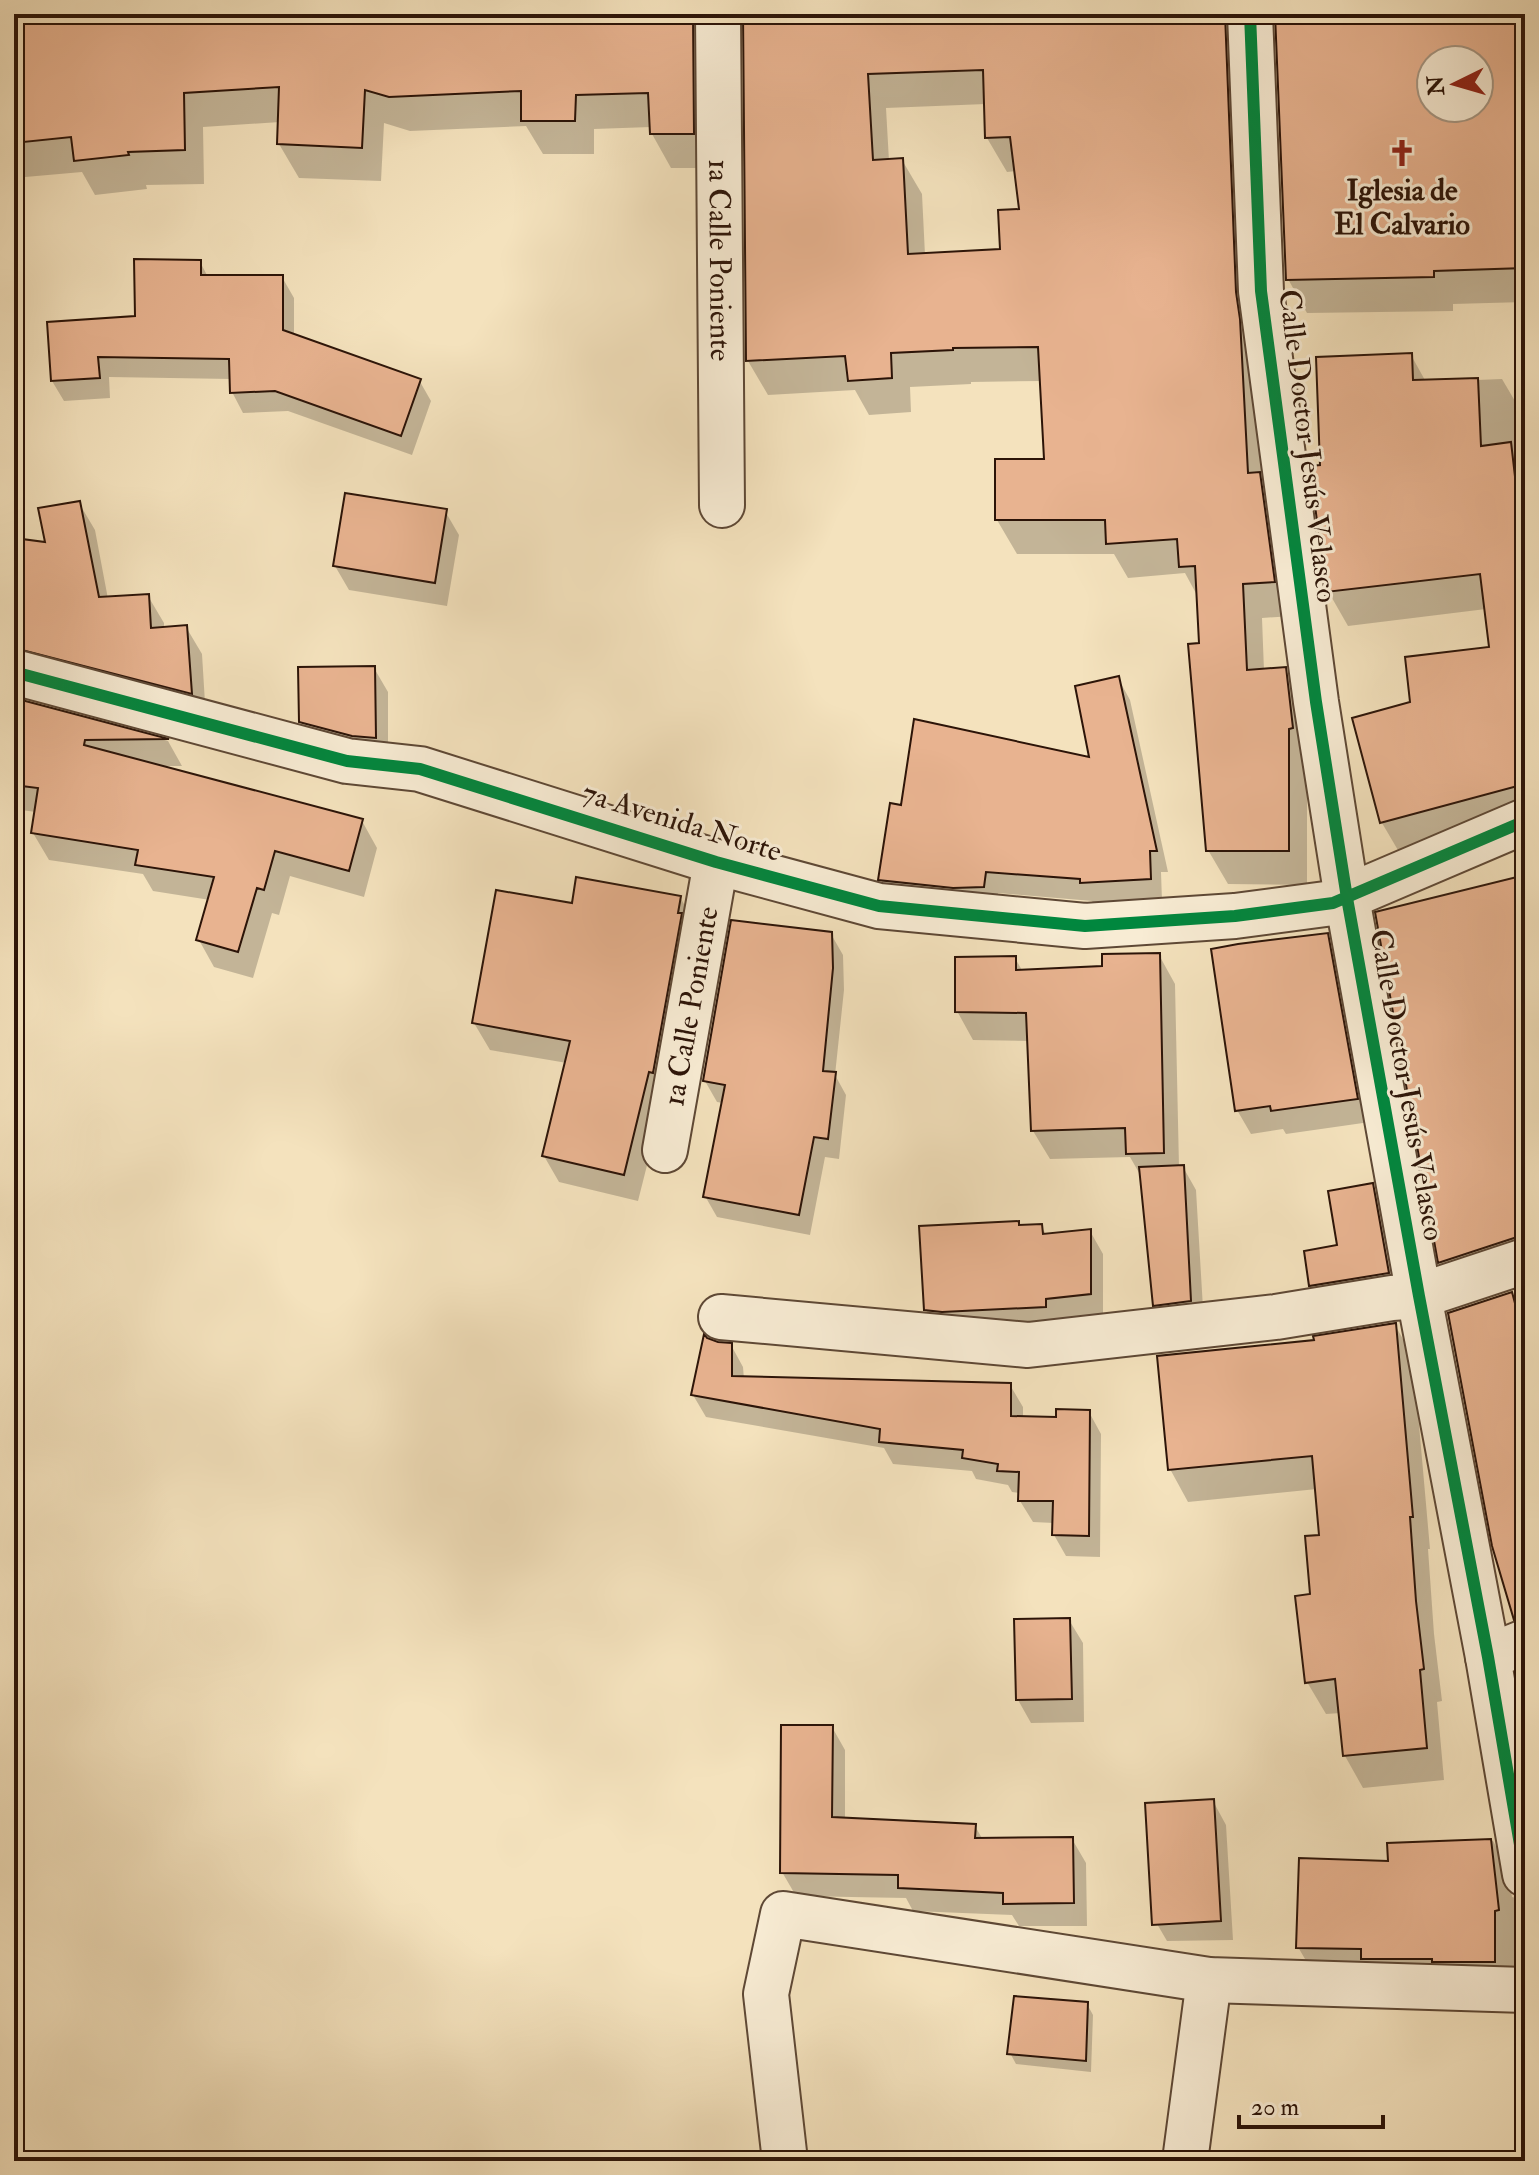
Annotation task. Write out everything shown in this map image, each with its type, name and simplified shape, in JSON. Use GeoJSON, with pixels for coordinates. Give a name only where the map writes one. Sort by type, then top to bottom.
{"type":"FeatureCollection","features":[{"type":"Feature","properties":{"kind":"street","name":"1a Calle Poniente"},"geometry":{"type":"LineString","coordinates":[[718,14],[722,505]]}},
{"type":"Feature","properties":{"kind":"street","name":"Calle Doctor Jesús Velasco"},"geometry":{"type":"LineString","coordinates":[[1250,14],[1261,291],[1307,640],[1347,898],[1419,1296],[1507,1650],[1525,1874]]}},
{"type":"Feature","properties":{"kind":"street","name":"7a Avenida Norte"},"geometry":{"type":"LineString","coordinates":[[14,672],[347,761],[420,769],[716,862],[879,906],[1085,926],[1235,916],[1333,903],[1525,821]]}},
{"type":"Feature","properties":{"kind":"street","name":"1a Calle Poniente"},"geometry":{"type":"LineString","coordinates":[[665,1150],[716,862]]}},
{"type":"Feature","properties":{"kind":"street"},"geometry":{"type":"LineString","coordinates":[[721,1317],[1028,1345],[1276,1317],[1419,1296],[1525,1261]]}},
{"type":"Feature","properties":{"kind":"street"},"geometry":{"type":"LineString","coordinates":[[785,2161],[766,1994],[783,1914],[1209,1980],[1525,1990]]}},
{"type":"Feature","properties":{"kind":"street"},"geometry":{"type":"LineString","coordinates":[[1185,2161],[1209,1980]]}},
{"type":"Feature","properties":{"kind":"building"},"geometry":{"type":"Polygon","coordinates":[[[14,14],[693,14],[694,134],[650,134],[648,93],[576,95],[575,121],[521,121],[521,91],[389,97],[365,90],[362,148],[277,144],[279,87],[184,93],[185,150],[128,152],[129,155],[74,161],[71,137],[14,143],[14,14]]]}},
{"type":"Feature","properties":{"kind":"building"},"geometry":{"type":"Polygon","coordinates":[[[743,14],[1225,14],[1236,292],[1248,473],[1260,472],[1275,582],[1243,584],[1247,670],[1286,667],[1293,728],[1289,729],[1289,851],[1206,851],[1188,644],[1199,643],[1195,566],[1179,567],[1177,539],[1106,544],[1105,520],[995,520],[995,459],[1044,459],[1038,347],[953,348],[891,353],[892,378],[848,381],[845,356],[746,361],[743,14]],[[983,70],[868,74],[873,160],[903,158],[908,254],[1000,249],[998,210],[1019,209],[1010,137],[985,138],[983,70]]]}},
{"type":"Feature","properties":{"kind":"building","name":"Iglesia de El Calvario"},"geometry":{"type":"Polygon","coordinates":[[[1275,14],[1525,14],[1525,268],[1434,271],[1434,277],[1286,280],[1275,14]]]}},
{"type":"Feature","properties":{"kind":"building"},"geometry":{"type":"Polygon","coordinates":[[[134,259],[201,260],[201,275],[283,275],[283,330],[421,379],[401,436],[275,391],[230,393],[229,359],[98,357],[100,378],[51,381],[47,322],[135,316],[134,259]]]}},
{"type":"Feature","properties":{"kind":"building"},"geometry":{"type":"Polygon","coordinates":[[[1412,353],[1413,380],[1478,378],[1481,446],[1511,442],[1525,563],[1525,784],[1380,823],[1352,718],[1410,702],[1405,657],[1489,647],[1480,574],[1326,592],[1310,466],[1320,465],[1316,357],[1412,353]]]}},
{"type":"Feature","properties":{"kind":"building"},"geometry":{"type":"Polygon","coordinates":[[[345,493],[447,509],[435,583],[333,566],[345,493]]]}},
{"type":"Feature","properties":{"kind":"building"},"geometry":{"type":"Polygon","coordinates":[[[80,501],[99,597],[149,594],[151,628],[187,625],[192,694],[14,648],[14,538],[45,542],[38,508],[80,501]]]}},
{"type":"Feature","properties":{"kind":"building"},"geometry":{"type":"Polygon","coordinates":[[[375,666],[376,738],[352,736],[299,722],[298,667],[375,666]]]}},
{"type":"Feature","properties":{"kind":"building"},"geometry":{"type":"Polygon","coordinates":[[[1119,676],[1157,851],[1150,851],[1151,879],[1080,883],[1080,879],[986,872],[984,887],[953,888],[878,880],[890,803],[901,805],[914,719],[1089,757],[1075,686],[1119,676]]]}},
{"type":"Feature","properties":{"kind":"building"},"geometry":{"type":"Polygon","coordinates":[[[14,698],[169,739],[85,740],[84,745],[363,819],[349,871],[275,851],[264,890],[257,888],[238,952],[196,940],[214,877],[135,865],[138,850],[31,833],[38,788],[14,785],[14,698]]]}},
{"type":"Feature","properties":{"kind":"building"},"geometry":{"type":"Polygon","coordinates":[[[1525,875],[1525,1237],[1438,1263],[1375,912],[1525,875]]]}},
{"type":"Feature","properties":{"kind":"building"},"geometry":{"type":"Polygon","coordinates":[[[576,877],[681,896],[678,913],[682,913],[653,1073],[649,1072],[624,1175],[542,1156],[570,1041],[472,1023],[496,890],[572,903],[576,877]]]}},
{"type":"Feature","properties":{"kind":"building"},"geometry":{"type":"Polygon","coordinates":[[[731,920],[832,932],[833,968],[823,1071],[836,1072],[828,1139],[814,1137],[799,1215],[703,1197],[725,1085],[703,1081],[731,920]]]}},
{"type":"Feature","properties":{"kind":"building"},"geometry":{"type":"Polygon","coordinates":[[[1328,933],[1358,1099],[1271,1111],[1270,1106],[1235,1111],[1211,949],[1328,933]]]}},
{"type":"Feature","properties":{"kind":"building"},"geometry":{"type":"Polygon","coordinates":[[[1160,953],[1164,1153],[1126,1154],[1125,1128],[1031,1131],[1026,1013],[955,1012],[955,957],[1016,956],[1016,970],[1102,966],[1102,954],[1160,953]]]}},
{"type":"Feature","properties":{"kind":"building"},"geometry":{"type":"Polygon","coordinates":[[[1184,1165],[1191,1301],[1153,1306],[1139,1167],[1184,1165]]]}},
{"type":"Feature","properties":{"kind":"building"},"geometry":{"type":"Polygon","coordinates":[[[1373,1183],[1389,1273],[1309,1286],[1304,1251],[1337,1245],[1328,1191],[1373,1183]]]}},
{"type":"Feature","properties":{"kind":"building"},"geometry":{"type":"Polygon","coordinates":[[[1019,1221],[1019,1225],[1042,1224],[1043,1234],[1091,1229],[1091,1294],[1046,1299],[1046,1307],[942,1312],[924,1310],[919,1226],[1019,1221]]]}},
{"type":"Feature","properties":{"kind":"building"},"geometry":{"type":"Polygon","coordinates":[[[1512,1292],[1525,1341],[1525,1618],[1514,1620],[1492,1546],[1448,1313],[1512,1292]]]}},
{"type":"Feature","properties":{"kind":"building"},"geometry":{"type":"Polygon","coordinates":[[[1396,1323],[1413,1517],[1410,1517],[1424,1669],[1420,1670],[1427,1748],[1343,1756],[1335,1679],[1305,1683],[1295,1596],[1310,1594],[1305,1536],[1319,1535],[1312,1456],[1168,1470],[1157,1356],[1314,1340],[1313,1336],[1396,1323]]]}},
{"type":"Feature","properties":{"kind":"building"},"geometry":{"type":"Polygon","coordinates":[[[704,1334],[718,1342],[732,1343],[732,1376],[1011,1383],[1011,1416],[1056,1417],[1056,1409],[1090,1410],[1089,1536],[1052,1535],[1053,1501],[1018,1501],[1019,1472],[997,1471],[998,1464],[962,1458],[963,1450],[879,1442],[880,1429],[691,1395],[704,1334]]]}},
{"type":"Feature","properties":{"kind":"building"},"geometry":{"type":"Polygon","coordinates":[[[1070,1618],[1072,1699],[1016,1700],[1014,1619],[1070,1618]]]}},
{"type":"Feature","properties":{"kind":"building"},"geometry":{"type":"Polygon","coordinates":[[[781,1725],[833,1725],[832,1817],[976,1824],[975,1838],[1073,1837],[1074,1903],[1003,1904],[1003,1893],[898,1888],[898,1875],[780,1873],[781,1725]]]}},
{"type":"Feature","properties":{"kind":"building"},"geometry":{"type":"Polygon","coordinates":[[[1214,1799],[1221,1921],[1152,1925],[1145,1803],[1214,1799]]]}},
{"type":"Feature","properties":{"kind":"building"},"geometry":{"type":"Polygon","coordinates":[[[1491,1839],[1499,1910],[1495,1911],[1495,1962],[1361,1959],[1361,1949],[1296,1948],[1299,1858],[1388,1861],[1387,1843],[1491,1839]]]}},
{"type":"Feature","properties":{"kind":"building"},"geometry":{"type":"Polygon","coordinates":[[[1014,1996],[1088,2002],[1086,2061],[1007,2054],[1014,1996]]]}},
{"type":"Feature","properties":{"kind":"cycle path"},"geometry":{"type":"LineString","coordinates":[[1250,14],[1261,291],[1316,702],[1347,898],[1488,1657],[1525,1874]]}},
{"type":"Feature","properties":{"kind":"cycle path"},"geometry":{"type":"LineString","coordinates":[[14,672],[347,761],[420,769],[716,862],[879,906],[1085,926],[1235,916],[1333,903],[1525,821]]}},
{"type":"Feature","properties":{"kind":"place","name":"Iglesia de El Calvario"},"geometry":{"type":"Point","coordinates":[1402,153]}}]}
